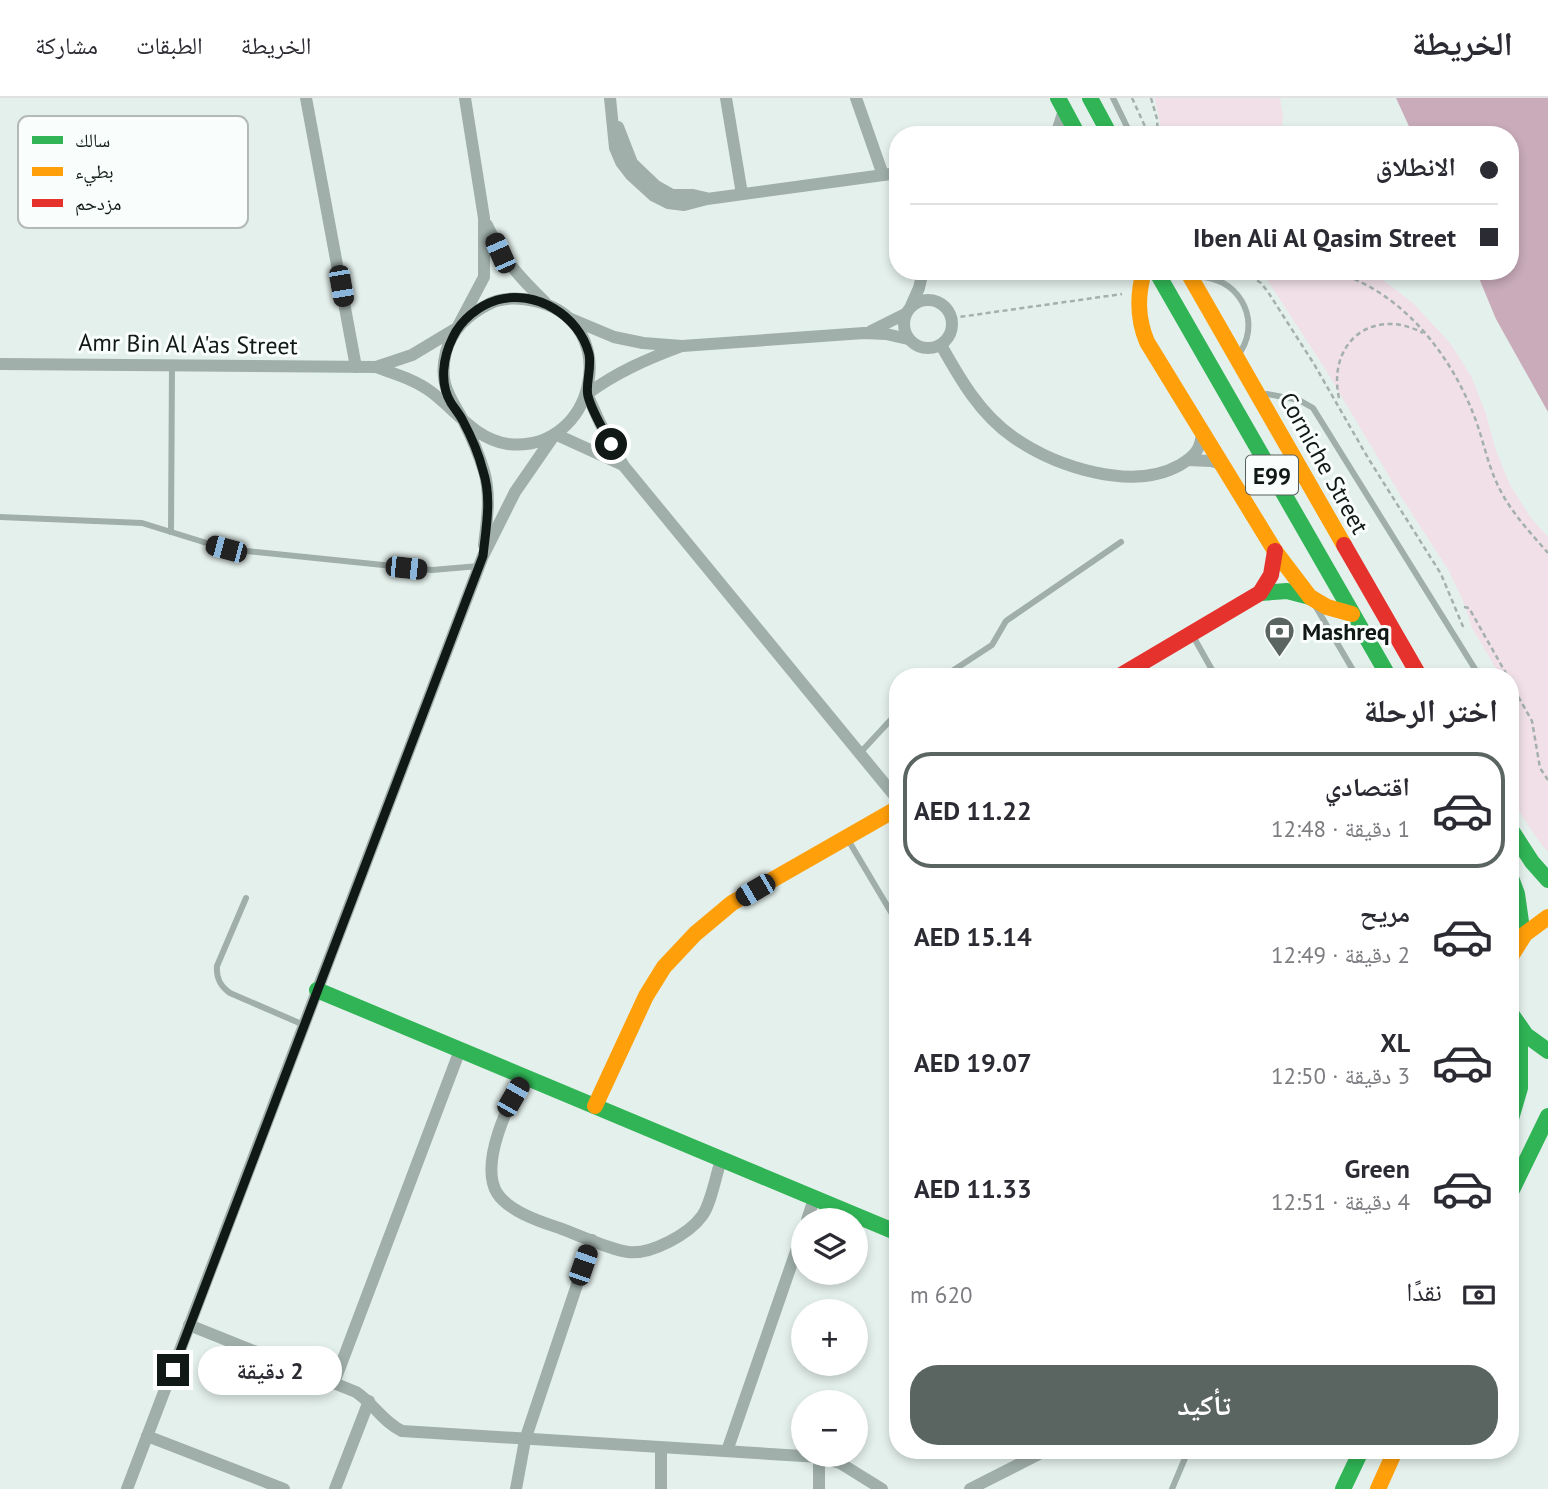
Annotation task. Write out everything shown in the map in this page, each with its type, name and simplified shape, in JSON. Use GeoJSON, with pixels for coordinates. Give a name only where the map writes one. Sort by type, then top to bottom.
{"type":"FeatureCollection","features":[{"type":"Feature","properties":{"kind":"main road"},"geometry":{"type":"LineString","coordinates":[[1090,98],[1105,126]]}},
{"type":"Feature","properties":{"kind":"main road"},"geometry":{"type":"LineString","coordinates":[[1061,104],[1073,126]]}},
{"type":"Feature","properties":{"kind":"main road"},"geometry":{"type":"LineString","coordinates":[[1141,280],[1137,304],[1141,330],[1275,551],[1310,597]]}},
{"type":"Feature","properties":{"kind":"main road","name":"Corniche Street"},"geometry":{"type":"LineString","coordinates":[[1161,280],[1384,668]]}},
{"type":"Feature","properties":{"kind":"main road","name":"Corniche Street"},"geometry":{"type":"LineString","coordinates":[[1193,280],[1415,668]]}},
{"type":"Feature","properties":{"kind":"main road"},"geometry":{"type":"LineString","coordinates":[[1260,593],[1271,575],[1275,551]]}},
{"type":"Feature","properties":{"kind":"main road"},"geometry":{"type":"LineString","coordinates":[[1133,668],[1260,593],[1287,591],[1310,597],[1335,611],[1352,614]]}},
{"type":"Feature","properties":{"kind":"main road"},"geometry":{"type":"LineString","coordinates":[[595,1106],[646,996],[664,967],[695,934],[732,903],[889,812]]}},
{"type":"Feature","properties":{"kind":"main road"},"geometry":{"type":"LineString","coordinates":[[1519,842],[1548,880]]}},
{"type":"Feature","properties":{"kind":"main road"},"geometry":{"type":"LineString","coordinates":[[1519,908],[1523,936]]}},
{"type":"Feature","properties":{"kind":"main road"},"geometry":{"type":"LineString","coordinates":[[1519,943],[1536,924],[1548,917]]}},
{"type":"Feature","properties":{"kind":"main road"},"geometry":{"type":"LineString","coordinates":[[317,990],[889,1229]]}},
{"type":"Feature","properties":{"kind":"main road"},"geometry":{"type":"LineString","coordinates":[[1520,1029],[1538,1047],[1548,1052]]}},
{"type":"Feature","properties":{"kind":"main road"},"geometry":{"type":"LineString","coordinates":[[1519,1090],[1520,1029]]}},
{"type":"Feature","properties":{"kind":"main road"},"geometry":{"type":"LineString","coordinates":[[1519,1175],[1548,1116]]}},
{"type":"Feature","properties":{"kind":"main road"},"geometry":{"type":"LineString","coordinates":[[1521,1171],[1548,1148]]}},
{"type":"Feature","properties":{"kind":"main road"},"geometry":{"type":"LineString","coordinates":[[1343,1489],[1354,1459]]}},
{"type":"Feature","properties":{"kind":"main road"},"geometry":{"type":"LineString","coordinates":[[1378,1489],[1391,1459]]}},
{"type":"Feature","properties":{"kind":"street"},"geometry":{"type":"LineString","coordinates":[[306,98],[356,367]]}},
{"type":"Feature","properties":{"kind":"street"},"geometry":{"type":"LineString","coordinates":[[465,98],[484,218],[484,277],[446,351],[443,376],[450,401],[464,422],[484,472],[488,508],[481,561]]}},
{"type":"Feature","properties":{"kind":"street"},"geometry":{"type":"LineString","coordinates":[[610,98],[614,120],[632,163],[661,190],[672,195],[693,195],[707,199],[889,174]]}},
{"type":"Feature","properties":{"kind":"street"},"geometry":{"type":"LineString","coordinates":[[726,98],[742,194]]}},
{"type":"Feature","properties":{"kind":"street"},"geometry":{"type":"LineString","coordinates":[[856,98],[883,175]]}},
{"type":"Feature","properties":{"kind":"street"},"geometry":{"type":"LineString","coordinates":[[1060,126],[1061,104]]}},
{"type":"Feature","properties":{"kind":"street"},"geometry":{"type":"LineString","coordinates":[[484,218],[500,253],[522,280],[547,304],[568,318],[614,337],[643,343],[682,346],[864,333],[908,339],[927,349],[941,345],[951,333],[952,318],[928,280]]}},
{"type":"Feature","properties":{"kind":"street"},"geometry":{"type":"LineString","coordinates":[[908,339],[904,331],[908,310],[921,280]]}},
{"type":"Feature","properties":{"kind":"street"},"geometry":{"type":"LineString","coordinates":[[457,328],[475,311],[498,300],[523,298],[547,304]]}},
{"type":"Feature","properties":{"kind":"street"},"geometry":{"type":"LineString","coordinates":[[864,333],[925,299],[940,302]]}},
{"type":"Feature","properties":{"kind":"street"},"geometry":{"type":"LineString","coordinates":[[464,422],[484,436],[507,444],[532,443],[555,434],[569,423],[587,394],[591,374],[589,353],[581,334],[568,318]]}},
{"type":"Feature","properties":{"kind":"street","name":"Amr Bin Al A'as Street"},"geometry":{"type":"LineString","coordinates":[[0,363],[376,367],[412,355],[457,328]]}},
{"type":"Feature","properties":{"kind":"street"},"geometry":{"type":"LineString","coordinates":[[941,345],[965,387],[984,411],[1013,437],[1055,460],[1120,477],[1153,476],[1169,471],[1198,452],[1202,431]]}},
{"type":"Feature","properties":{"kind":"street"},"geometry":{"type":"LineString","coordinates":[[587,394],[632,365],[682,346]]}},
{"type":"Feature","properties":{"kind":"street","name":"Amr Bin Al A'as Street"},"geometry":{"type":"LineString","coordinates":[[376,367],[416,382],[431,391],[464,422]]}},
{"type":"Feature","properties":{"kind":"street"},"geometry":{"type":"LineString","coordinates":[[587,394],[623,465],[889,789]]}},
{"type":"Feature","properties":{"kind":"street"},"geometry":{"type":"LineString","coordinates":[[555,434],[623,465]]}},
{"type":"Feature","properties":{"kind":"street"},"geometry":{"type":"LineString","coordinates":[[127,1489],[481,561],[515,492],[555,434]]}},
{"type":"Feature","properties":{"kind":"street"},"geometry":{"type":"LineString","coordinates":[[1188,460],[1222,464]]}},
{"type":"Feature","properties":{"kind":"street"},"geometry":{"type":"LineString","coordinates":[[334,1383],[460,1050]]}},
{"type":"Feature","properties":{"kind":"street"},"geometry":{"type":"LineString","coordinates":[[524,1076],[505,1114],[493,1154],[492,1176],[497,1193],[514,1208],[539,1221],[629,1252],[659,1246],[685,1234],[704,1214],[721,1160]]}},
{"type":"Feature","properties":{"kind":"street"},"geometry":{"type":"LineString","coordinates":[[811,1208],[814,1199]]}},
{"type":"Feature","properties":{"kind":"street"},"geometry":{"type":"LineString","coordinates":[[516,1489],[525,1440],[592,1240]]}},
{"type":"Feature","properties":{"kind":"street"},"geometry":{"type":"LineString","coordinates":[[727,1451],[791,1266]]}},
{"type":"Feature","properties":{"kind":"street"},"geometry":{"type":"LineString","coordinates":[[189,1325],[356,1392],[369,1401],[387,1424],[402,1431],[791,1455]]}},
{"type":"Feature","properties":{"kind":"street"},"geometry":{"type":"LineString","coordinates":[[335,1489],[369,1401]]}},
{"type":"Feature","properties":{"kind":"street"},"geometry":{"type":"LineString","coordinates":[[147,1436],[284,1489]]}},
{"type":"Feature","properties":{"kind":"street"},"geometry":{"type":"LineString","coordinates":[[660,1489],[661,1448]]}},
{"type":"Feature","properties":{"kind":"street"},"geometry":{"type":"LineString","coordinates":[[970,1489],[1029,1459]]}},
{"type":"Feature","properties":{"kind":"street"},"geometry":{"type":"LineString","coordinates":[[819,1489],[820,1467]]}},
{"type":"Feature","properties":{"kind":"street"},"geometry":{"type":"LineString","coordinates":[[846,1467],[882,1489]]}},
{"type":"Feature","properties":{"kind":"lane"},"geometry":{"type":"LineString","coordinates":[[1113,98],[1126,126]]}},
{"type":"Feature","properties":{"kind":"lane"},"geometry":{"type":"LineString","coordinates":[[1217,280],[1229,286],[1242,300],[1246,309],[1249,329],[1238,356]]}},
{"type":"Feature","properties":{"kind":"lane"},"geometry":{"type":"LineString","coordinates":[[171,532],[172,365]]}},
{"type":"Feature","properties":{"kind":"lane"},"geometry":{"type":"LineString","coordinates":[[1259,392],[1299,401],[1313,408],[1474,668]]}},
{"type":"Feature","properties":{"kind":"lane"},"geometry":{"type":"LineString","coordinates":[[0,517],[142,523],[226,549],[432,570],[481,561]]}},
{"type":"Feature","properties":{"kind":"lane"},"geometry":{"type":"LineString","coordinates":[[957,668],[992,645],[1006,621],[1121,542]]}},
{"type":"Feature","properties":{"kind":"lane"},"geometry":{"type":"LineString","coordinates":[[1310,597],[1352,668]]}},
{"type":"Feature","properties":{"kind":"lane"},"geometry":{"type":"LineString","coordinates":[[1192,634],[1211,668]]}},
{"type":"Feature","properties":{"kind":"lane"},"geometry":{"type":"LineString","coordinates":[[860,753],[889,722]]}},
{"type":"Feature","properties":{"kind":"lane"},"geometry":{"type":"LineString","coordinates":[[847,837],[889,909]]}},
{"type":"Feature","properties":{"kind":"lane"},"geometry":{"type":"LineString","coordinates":[[246,898],[219,961],[218,978],[230,993],[304,1025]]}},
{"type":"Feature","properties":{"kind":"lane"},"geometry":{"type":"LineString","coordinates":[[1172,1489],[1185,1459]]}},
{"type":"Feature","properties":{"kind":"path"},"geometry":{"type":"LineString","coordinates":[[1132,98],[1145,126]]}},
{"type":"Feature","properties":{"kind":"path"},"geometry":{"type":"LineString","coordinates":[[1151,98],[1157,126]]}},
{"type":"Feature","properties":{"kind":"path"},"geometry":{"type":"LineString","coordinates":[[1255,280],[1265,288],[1314,363],[1368,458],[1441,574],[1467,636]]}},
{"type":"Feature","properties":{"kind":"path"},"geometry":{"type":"LineString","coordinates":[[1353,280],[1390,300],[1426,334],[1444,357],[1466,396],[1502,494],[1525,527],[1548,553]]}},
{"type":"Feature","properties":{"kind":"path"},"geometry":{"type":"LineString","coordinates":[[952,318],[1138,292]]}},
{"type":"Feature","properties":{"kind":"path"},"geometry":{"type":"LineString","coordinates":[[1339,398],[1337,375],[1340,358],[1348,342],[1361,331],[1388,324],[1409,327],[1426,334]]}},
{"type":"Feature","properties":{"kind":"path"},"geometry":{"type":"LineString","coordinates":[[1464,607],[1469,608],[1503,668]]}},
{"type":"Feature","properties":{"kind":"path"},"geometry":{"type":"LineString","coordinates":[[1519,698],[1532,721],[1540,768],[1548,780]]}},
{"type":"Feature","properties":{"kind":"shaded area"},"geometry":{"type":"Polygon","coordinates":[[[1155,98],[1280,98],[1283,117],[1282,126],[1160,126],[1155,98]]]}},
{"type":"Feature","properties":{"kind":"shaded area"},"geometry":{"type":"Polygon","coordinates":[[[1396,98],[1548,98],[1548,412],[1496,319],[1480,280],[1519,280],[1519,126],[1409,126],[1396,98]]]}},
{"type":"Feature","properties":{"kind":"shaded area"},"geometry":{"type":"Polygon","coordinates":[[[1382,280],[1413,303],[1450,343],[1471,376],[1510,485],[1531,518],[1548,537],[1548,852],[1519,810],[1519,668],[1496,668],[1472,628],[1465,605],[1449,571],[1268,281],[1382,280]]]}},
{"type":"Feature","properties":{"kind":"traffic: fast"},"geometry":{"type":"LineString","coordinates":[[1058,98],[1073,126]]}},
{"type":"Feature","properties":{"kind":"traffic: fast"},"geometry":{"type":"LineString","coordinates":[[1090,98],[1105,126]]}},
{"type":"Feature","properties":{"kind":"traffic: fast"},"geometry":{"type":"LineString","coordinates":[[1161,280],[1384,668]]}},
{"type":"Feature","properties":{"kind":"traffic: fast"},"geometry":{"type":"LineString","coordinates":[[1260,593],[1287,591],[1310,597]]}},
{"type":"Feature","properties":{"kind":"traffic: fast"},"geometry":{"type":"LineString","coordinates":[[1519,842],[1548,880]]}},
{"type":"Feature","properties":{"kind":"traffic: fast"},"geometry":{"type":"LineString","coordinates":[[1519,908],[1523,936]]}},
{"type":"Feature","properties":{"kind":"traffic: fast"},"geometry":{"type":"LineString","coordinates":[[317,990],[889,1229]]}},
{"type":"Feature","properties":{"kind":"traffic: fast"},"geometry":{"type":"LineString","coordinates":[[1519,1025],[1526,1035],[1548,1051]]}},
{"type":"Feature","properties":{"kind":"traffic: fast"},"geometry":{"type":"LineString","coordinates":[[1519,1091],[1520,1029]]}},
{"type":"Feature","properties":{"kind":"traffic: fast"},"geometry":{"type":"LineString","coordinates":[[1519,1176],[1548,1116]]}},
{"type":"Feature","properties":{"kind":"traffic: fast"},"geometry":{"type":"LineString","coordinates":[[1343,1489],[1357,1459]]}},
{"type":"Feature","properties":{"kind":"traffic: slow"},"geometry":{"type":"LineString","coordinates":[[1142,280],[1139,307],[1147,342],[1275,551],[1310,597],[1327,607],[1352,614]]}},
{"type":"Feature","properties":{"kind":"traffic: slow"},"geometry":{"type":"LineString","coordinates":[[1192,280],[1344,545]]}},
{"type":"Feature","properties":{"kind":"traffic: slow"},"geometry":{"type":"LineString","coordinates":[[595,1106],[646,996],[664,967],[695,934],[732,903],[889,813]]}},
{"type":"Feature","properties":{"kind":"traffic: slow"},"geometry":{"type":"LineString","coordinates":[[1519,944],[1525,934],[1548,917]]}},
{"type":"Feature","properties":{"kind":"traffic: slow"},"geometry":{"type":"LineString","coordinates":[[1378,1489],[1391,1459]]}},
{"type":"Feature","properties":{"kind":"traffic: jam"},"geometry":{"type":"LineString","coordinates":[[1344,545],[1415,668]]}},
{"type":"Feature","properties":{"kind":"traffic: jam"},"geometry":{"type":"LineString","coordinates":[[1133,668],[1260,593],[1271,575],[1275,551]]}},
{"type":"Feature","properties":{"kind":"place","name":"Mashreq"},"geometry":{"type":"Point","coordinates":[1279,658]}},
{"type":"Feature","properties":{"kind":"route"},"geometry":{"type":"LineString","coordinates":[[173,1370],[483,556],[488,508],[484,472],[464,422],[450,401],[443,376],[446,351],[457,328],[475,311],[498,300],[523,298],[547,304],[568,318],[581,334],[589,353],[591,374],[587,394],[611,444]]}}]}
